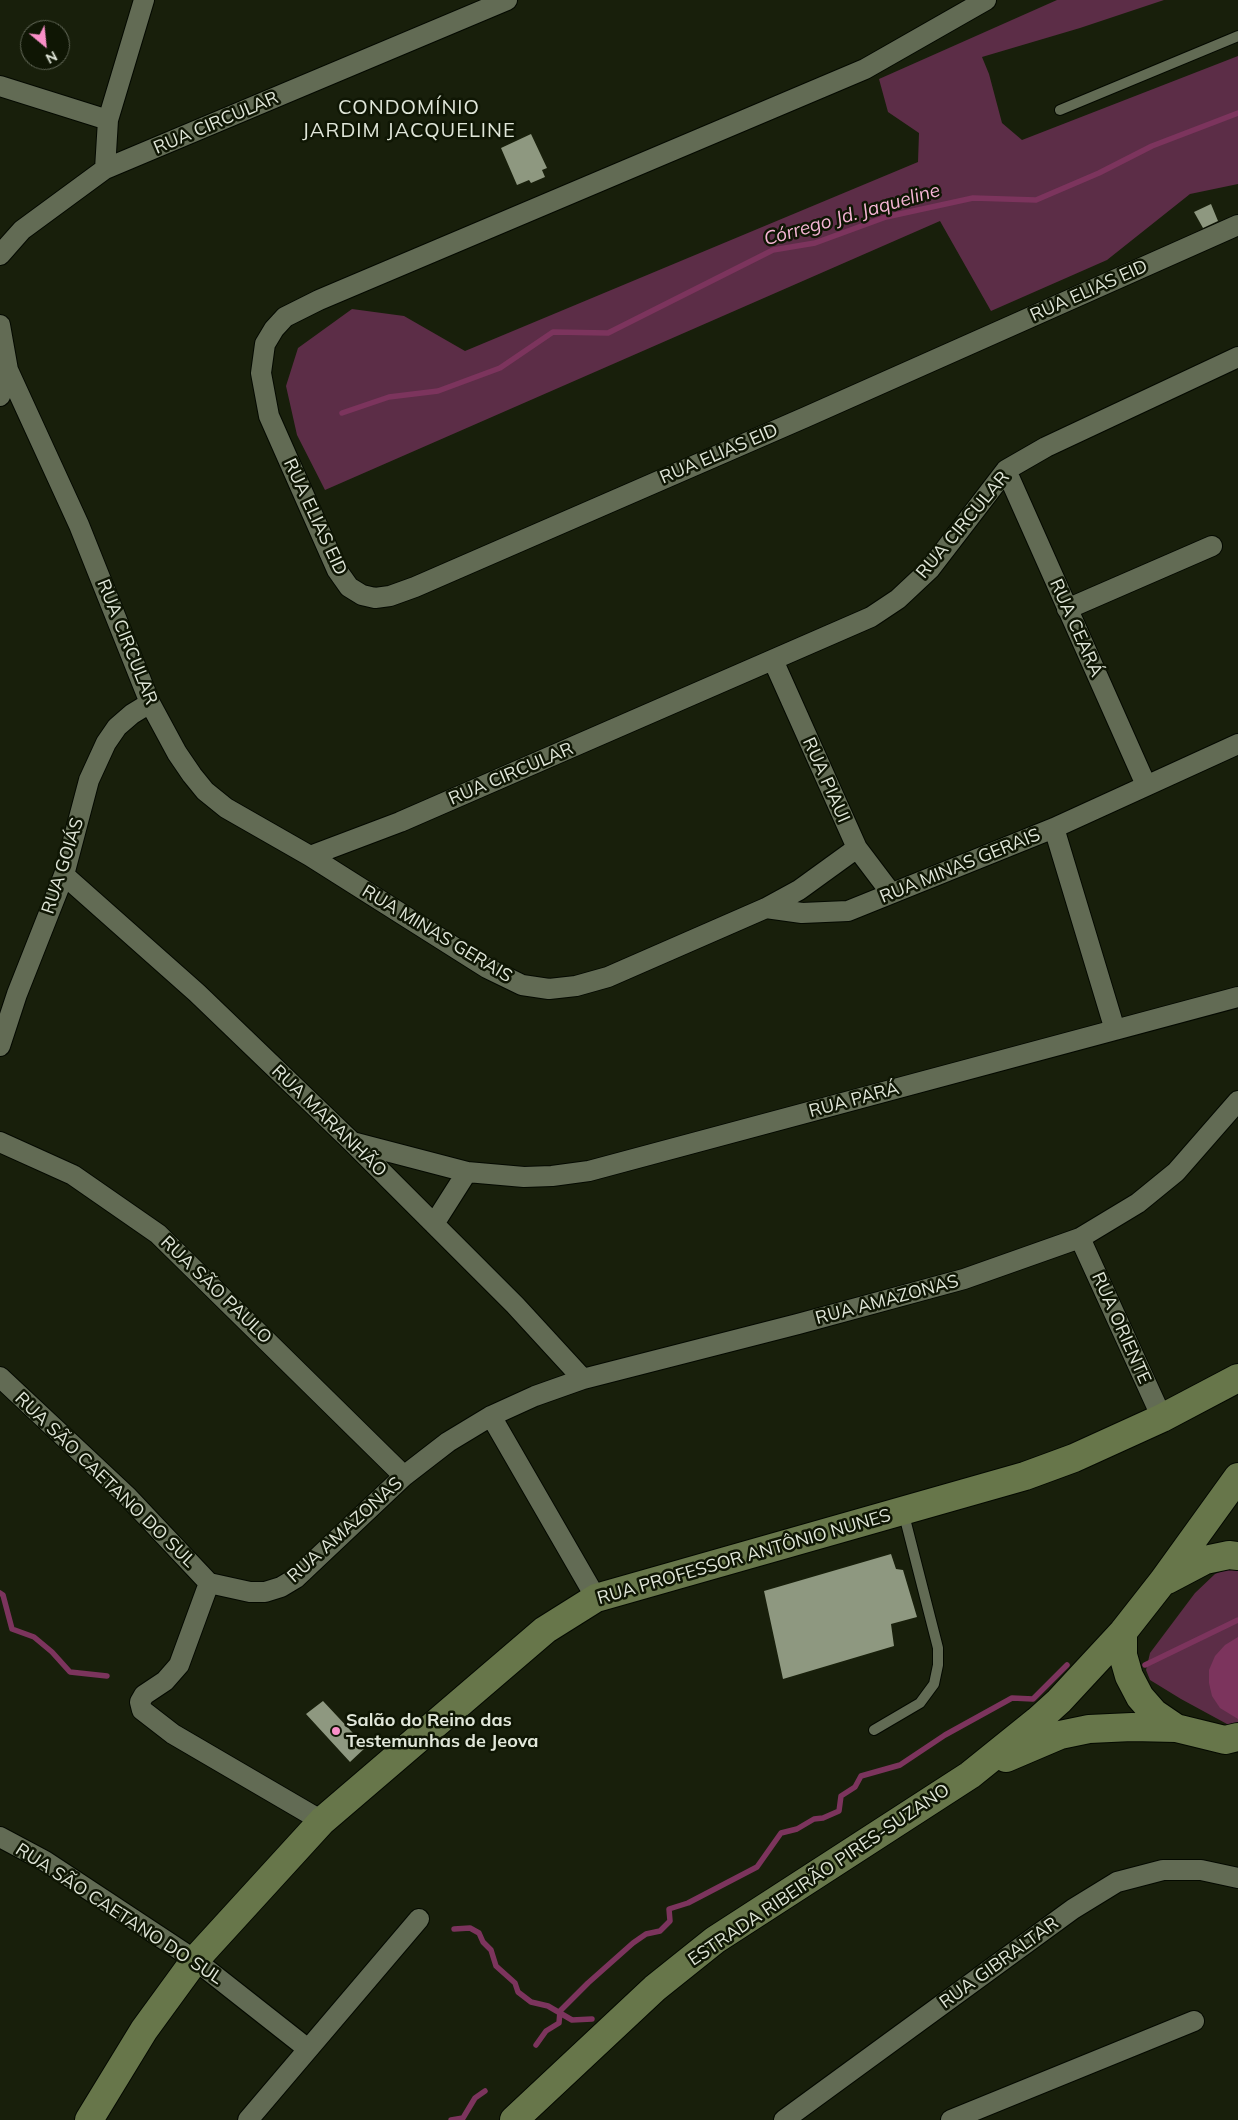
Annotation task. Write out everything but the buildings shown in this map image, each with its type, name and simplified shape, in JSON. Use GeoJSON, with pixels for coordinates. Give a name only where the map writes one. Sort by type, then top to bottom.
{"type":"FeatureCollection","features":[{"type":"Feature","properties":{"kind":"main road","name":"RUA PROFESSOR ANTÔNIO NUNES"},"geometry":{"type":"LineString","coordinates":[[89,2120],[144,2030],[195,1960],[322,1821],[545,1630],[596,1598],[1025,1476],[1066,1461],[1162,1418],[1238,1378]]}},
{"type":"Feature","properties":{"kind":"main road"},"geometry":{"type":"LineString","coordinates":[[970,1775],[1059,1701],[1123,1632],[1163,1581],[1238,1477]]}},
{"type":"Feature","properties":{"kind":"main road"},"geometry":{"type":"LineString","coordinates":[[1163,1581],[1205,1560],[1229,1555],[1238,1556]]}},
{"type":"Feature","properties":{"kind":"main road"},"geometry":{"type":"LineString","coordinates":[[1123,1632],[1123,1655],[1129,1676],[1140,1696],[1154,1713],[1176,1728]]}},
{"type":"Feature","properties":{"kind":"main road"},"geometry":{"type":"LineString","coordinates":[[970,1775],[1024,1749],[1060,1735],[1089,1729],[1132,1727],[1176,1728],[1234,1741]]}},
{"type":"Feature","properties":{"kind":"main road","name":"ESTRADA RIBEIRÃO PIRES-SUZANO"},"geometry":{"type":"LineString","coordinates":[[514,2120],[655,1988],[715,1940],[970,1775]]}},
{"type":"Feature","properties":{"kind":"street"},"geometry":{"type":"LineString","coordinates":[[105,169],[108,120],[144,0]]}},
{"type":"Feature","properties":{"kind":"street","name":"RUA CIRCULAR"},"geometry":{"type":"LineString","coordinates":[[0,255],[22,230],[105,169],[507,0]]}},
{"type":"Feature","properties":{"kind":"street","name":"RUA ELIAS EID"},"geometry":{"type":"LineString","coordinates":[[986,0],[865,69],[319,300],[285,317],[274,329],[265,344],[261,372],[268,416],[337,570],[349,587],[362,595],[375,598],[390,596],[415,586],[806,417],[1238,225]]}},
{"type":"Feature","properties":{"kind":"street"},"geometry":{"type":"LineString","coordinates":[[0,86],[108,120]]}},
{"type":"Feature","properties":{"kind":"street","name":"RUA CIRCULAR"},"geometry":{"type":"LineString","coordinates":[[0,325],[8,370],[80,525],[150,703],[177,753],[205,791],[226,808],[310,856],[400,822],[871,617],[898,599],[930,569],[1006,470],[1046,447],[1238,357]]}},
{"type":"Feature","properties":{"kind":"street"},"geometry":{"type":"LineString","coordinates":[[0,396],[8,370]]}},
{"type":"Feature","properties":{"kind":"street","name":"RUA CEARÁ"},"geometry":{"type":"LineString","coordinates":[[1006,470],[1146,785]]}},
{"type":"Feature","properties":{"kind":"street"},"geometry":{"type":"LineString","coordinates":[[1067,609],[1212,546]]}},
{"type":"Feature","properties":{"kind":"street","name":"RUA PIAUI"},"geometry":{"type":"LineString","coordinates":[[773,660],[857,848],[891,893]]}},
{"type":"Feature","properties":{"kind":"street","name":"RUA GOIÁS"},"geometry":{"type":"LineString","coordinates":[[0,1046],[17,994],[64,875],[90,780],[106,743],[117,727],[132,714],[150,703]]}},
{"type":"Feature","properties":{"kind":"street","name":"RUA MINAS GERAIS"},"geometry":{"type":"LineString","coordinates":[[766,908],[826,914],[848,911],[1054,828],[1238,744]]}},
{"type":"Feature","properties":{"kind":"street"},"geometry":{"type":"LineString","coordinates":[[1054,828],[1115,1030]]}},
{"type":"Feature","properties":{"kind":"street","name":"RUA MINAS GERAIS"},"geometry":{"type":"LineString","coordinates":[[310,856],[487,968],[522,985],[549,989],[576,986],[608,977],[766,908],[799,890],[857,848]]}},
{"type":"Feature","properties":{"kind":"street","name":"RUA MARANHÃO"},"geometry":{"type":"LineString","coordinates":[[64,875],[197,993],[352,1142],[516,1304],[583,1379]]}},
{"type":"Feature","properties":{"kind":"street","name":"RUA PARÁ"},"geometry":{"type":"LineString","coordinates":[[352,1142],[467,1172],[524,1177],[552,1176],[589,1171],[1238,997]]}},
{"type":"Feature","properties":{"kind":"street","name":"RUA AMAZONAS"},"geometry":{"type":"LineString","coordinates":[[209,1583],[250,1592],[265,1592],[296,1578],[404,1476],[448,1442],[491,1416],[535,1396],[583,1379],[964,1279],[1080,1238],[1138,1203],[1176,1172],[1238,1102]]}},
{"type":"Feature","properties":{"kind":"street","name":"RUA SÃO PAULO"},"geometry":{"type":"LineString","coordinates":[[0,1142],[73,1175],[158,1234],[404,1476]]}},
{"type":"Feature","properties":{"kind":"street"},"geometry":{"type":"LineString","coordinates":[[434,1224],[467,1172]]}},
{"type":"Feature","properties":{"kind":"street","name":"RUA ORIENTE"},"geometry":{"type":"LineString","coordinates":[[1080,1238],[1162,1418]]}},
{"type":"Feature","properties":{"kind":"street","name":"RUA SÃO CAETANO DO SUL"},"geometry":{"type":"LineString","coordinates":[[0,1377],[128,1497],[209,1583]]}},
{"type":"Feature","properties":{"kind":"street"},"geometry":{"type":"LineString","coordinates":[[491,1416],[596,1598]]}},
{"type":"Feature","properties":{"kind":"street"},"geometry":{"type":"LineString","coordinates":[[209,1583],[179,1665],[165,1681],[144,1695],[140,1706],[145,1714],[173,1734],[322,1821]]}},
{"type":"Feature","properties":{"kind":"street","name":"RUA SÃO CAETANO DO SUL"},"geometry":{"type":"LineString","coordinates":[[0,1837],[45,1861],[195,1960],[308,2049]]}},
{"type":"Feature","properties":{"kind":"street","name":"RUA GIBRALTAR"},"geometry":{"type":"LineString","coordinates":[[784,2120],[1065,1914],[1118,1882],[1163,1870],[1201,1870],[1238,1878]]}},
{"type":"Feature","properties":{"kind":"street"},"geometry":{"type":"LineString","coordinates":[[248,2120],[419,1919]]}},
{"type":"Feature","properties":{"kind":"street"},"geometry":{"type":"LineString","coordinates":[[950,2120],[1194,2021]]}},
{"type":"Feature","properties":{"kind":"lane"},"geometry":{"type":"LineString","coordinates":[[1060,110],[1238,36]]}},
{"type":"Feature","properties":{"kind":"lane"},"geometry":{"type":"LineString","coordinates":[[874,1730],[920,1703],[934,1684],[938,1665],[938,1648],[902,1510]]}},
{"type":"Feature","properties":{"kind":"shaded area"},"geometry":{"type":"Polygon","coordinates":[[[1057,0],[1164,0],[1080,28],[982,57],[989,74],[1002,123],[1022,140],[1238,56],[1238,184],[1190,194],[1107,260],[991,311],[940,221],[325,490],[297,435],[286,386],[298,348],[352,309],[404,316],[465,351],[918,162],[919,133],[888,112],[879,79],[1057,0]]]}},
{"type":"Feature","properties":{"kind":"shaded area"},"geometry":{"type":"Polygon","coordinates":[[[1238,1566],[1238,1730],[1150,1680],[1146,1670],[1150,1653],[1195,1593],[1215,1574],[1238,1566]]]}},
{"type":"Feature","properties":{"kind":"shaded area"},"geometry":{"type":"Polygon","coordinates":[[[1238,1637],[1238,1719],[1220,1708],[1212,1696],[1209,1670],[1215,1656],[1225,1645],[1238,1637]]]}},
{"type":"Feature","properties":{"kind":"waterway","name":"Córrego Jd. Jaqueline"},"geometry":{"type":"LineString","coordinates":[[342,413],[389,397],[438,391],[500,368],[553,332],[608,333],[773,250],[815,243],[886,217],[973,198],[1036,200],[1099,173],[1152,146],[1238,113]]}},
{"type":"Feature","properties":{"kind":"waterway"},"geometry":{"type":"LineString","coordinates":[[0,1593],[3,1595],[12,1629],[34,1637],[52,1652],[70,1672],[107,1676]]}},
{"type":"Feature","properties":{"kind":"waterway"},"geometry":{"type":"LineString","coordinates":[[1145,1665],[1238,1620]]}},
{"type":"Feature","properties":{"kind":"waterway"},"geometry":{"type":"LineString","coordinates":[[536,2045],[546,2031],[559,2023],[560,2011],[588,1983],[633,1943],[646,1934],[660,1931],[670,1921],[669,1909],[688,1903],[757,1867],[781,1833],[797,1829],[814,1819],[823,1818],[839,1811],[841,1796],[855,1787],[861,1776],[900,1765],[945,1735],[1012,1698],[1033,1699],[1067,1665]]}},
{"type":"Feature","properties":{"kind":"waterway"},"geometry":{"type":"LineString","coordinates":[[454,1929],[470,1928],[479,1933],[483,1942],[491,1950],[496,1966],[515,1983],[518,1992],[531,2002],[548,2006],[572,2020],[592,2019]]}},
{"type":"Feature","properties":{"kind":"waterway"},"geometry":{"type":"LineString","coordinates":[[451,2120],[463,2118],[475,2098],[485,2091]]}},
{"type":"Feature","properties":{"kind":"place","name":"Salão do Reino das Testemunhas de Jeova"},"geometry":{"type":"Point","coordinates":[336,1731]}},
{"type":"Feature","properties":{"kind":"district","name":"CONDOMÍNIO JARDIM JACQUELINE"},"geometry":{"type":"Point","coordinates":[409,120]}}]}
